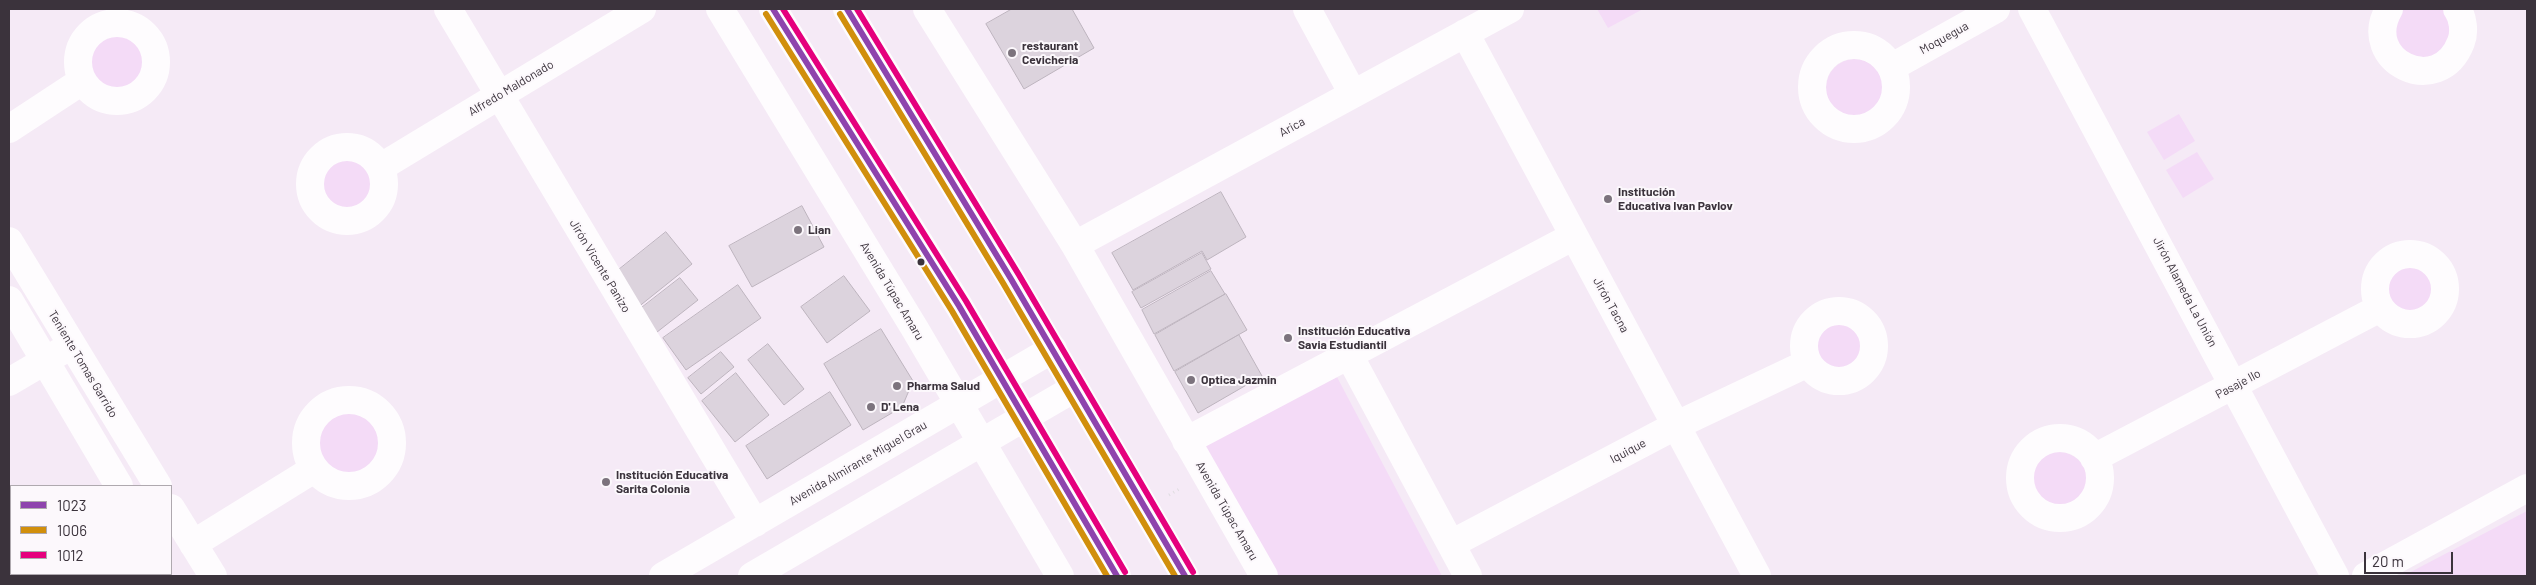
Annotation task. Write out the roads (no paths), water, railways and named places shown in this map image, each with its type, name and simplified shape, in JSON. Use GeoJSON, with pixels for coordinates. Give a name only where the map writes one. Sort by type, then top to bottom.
{"type":"FeatureCollection","features":[{"type":"Feature","properties":{"kind":"main road","name":"Jirón Vicente Panizo"},"geometry":{"type":"LineString","coordinates":[[448,9],[498,96],[754,523]]}},
{"type":"Feature","properties":{"kind":"main road","name":"Alfredo Maldonado"},"geometry":{"type":"LineString","coordinates":[[381,167],[642,9]]}},
{"type":"Feature","properties":{"kind":"main road","name":"Avenida Túpac Amaru"},"geometry":{"type":"LineString","coordinates":[[720,9],[960,404],[1060,576]]}},
{"type":"Feature","properties":{"kind":"main road"},"geometry":{"type":"LineString","coordinates":[[773,9],[1002,379],[1117,576]]}},
{"type":"Feature","properties":{"kind":"main road"},"geometry":{"type":"LineString","coordinates":[[847,9],[1052,349],[1185,576]]}},
{"type":"Feature","properties":{"kind":"main road"},"geometry":{"type":"LineString","coordinates":[[1307,9],[1353,94]]}},
{"type":"Feature","properties":{"kind":"main road","name":"Arica"},"geometry":{"type":"LineString","coordinates":[[1075,245],[1510,9]]}},
{"type":"Feature","properties":{"kind":"main road","name":"Moquegua"},"geometry":{"type":"LineString","coordinates":[[1892,67],[1996,9]]}},
{"type":"Feature","properties":{"kind":"main road","name":"Jirón Alameda La Unión"},"geometry":{"type":"LineString","coordinates":[[2032,9],[2335,576]]}},
{"type":"Feature","properties":{"kind":"main road"},"geometry":{"type":"LineString","coordinates":[[2389,9],[2385,16],[2382,30],[2384,43],[2390,55],[2400,64],[2412,70],[2425,71],[2438,68],[2450,61],[2458,51],[2463,38],[2461,10]]}},
{"type":"Feature","properties":{"kind":"main road","name":"Avenida Túpac Amaru"},"geometry":{"type":"LineString","coordinates":[[933,11],[1075,245],[1264,576]]}},
{"type":"Feature","properties":{"kind":"main road","name":"Jirón Tacna"},"geometry":{"type":"LineString","coordinates":[[1465,33],[1757,576]]}},
{"type":"Feature","properties":{"kind":"main road"},"geometry":{"type":"LineString","coordinates":[[9,129],[82,81]]}},
{"type":"Feature","properties":{"kind":"main road"},"geometry":{"type":"LineString","coordinates":[[1186,441],[1574,236]]}},
{"type":"Feature","properties":{"kind":"main road","name":"Teniente Tomas Garrido"},"geometry":{"type":"LineString","coordinates":[[9,241],[157,485]]}},
{"type":"Feature","properties":{"kind":"main road"},"geometry":{"type":"LineString","coordinates":[[9,300],[118,485]]}},
{"type":"Feature","properties":{"kind":"main road","name":"Pasaje Ilo"},"geometry":{"type":"LineString","coordinates":[[2094,458],[2235,386],[2380,308]]}},
{"type":"Feature","properties":{"kind":"main road"},"geometry":{"type":"LineString","coordinates":[[9,382],[72,345]]}},
{"type":"Feature","properties":{"kind":"main road","name":"Avenida Almirante Miguel Grau"},"geometry":{"type":"LineString","coordinates":[[663,576],[1052,349]]}},
{"type":"Feature","properties":{"kind":"main road"},"geometry":{"type":"LineString","coordinates":[[1348,355],[1468,576]]}},
{"type":"Feature","properties":{"kind":"main road","name":"Iquique"},"geometry":{"type":"LineString","coordinates":[[1451,544],[1677,425],[1808,363]]}},
{"type":"Feature","properties":{"kind":"main road"},"geometry":{"type":"LineString","coordinates":[[752,576],[982,444],[1075,388]]}},
{"type":"Feature","properties":{"kind":"main road"},"geometry":{"type":"LineString","coordinates":[[193,544],[314,469]]}},
{"type":"Feature","properties":{"kind":"main road"},"geometry":{"type":"LineString","coordinates":[[2366,576],[2527,488]]}},
{"type":"Feature","properties":{"kind":"main road"},"geometry":{"type":"LineString","coordinates":[[172,510],[212,576]]}},
{"type":"Feature","properties":{"kind":"place","name":"restaurant Cevicheria"},"geometry":{"type":"Point","coordinates":[1012,53]}},
{"type":"Feature","properties":{"kind":"place","name":"Institución Educativa Ivan Pavlov"},"geometry":{"type":"Point","coordinates":[1608,199]}},
{"type":"Feature","properties":{"kind":"place","name":"Lian"},"geometry":{"type":"Point","coordinates":[798,230]}},
{"type":"Feature","properties":{"kind":"place","name":"Institución Educativa Savia Estudiantil"},"geometry":{"type":"Point","coordinates":[1288,338]}},
{"type":"Feature","properties":{"kind":"place","name":"Optica Jazmin"},"geometry":{"type":"Point","coordinates":[1191,380]}},
{"type":"Feature","properties":{"kind":"place","name":"Pharma Salud"},"geometry":{"type":"Point","coordinates":[897,386]}},
{"type":"Feature","properties":{"kind":"place","name":"D' Lena"},"geometry":{"type":"Point","coordinates":[871,407]}},
{"type":"Feature","properties":{"kind":"place","name":"Institución Educativa Sarita Colonia"},"geometry":{"type":"Point","coordinates":[606,482]}}]}
